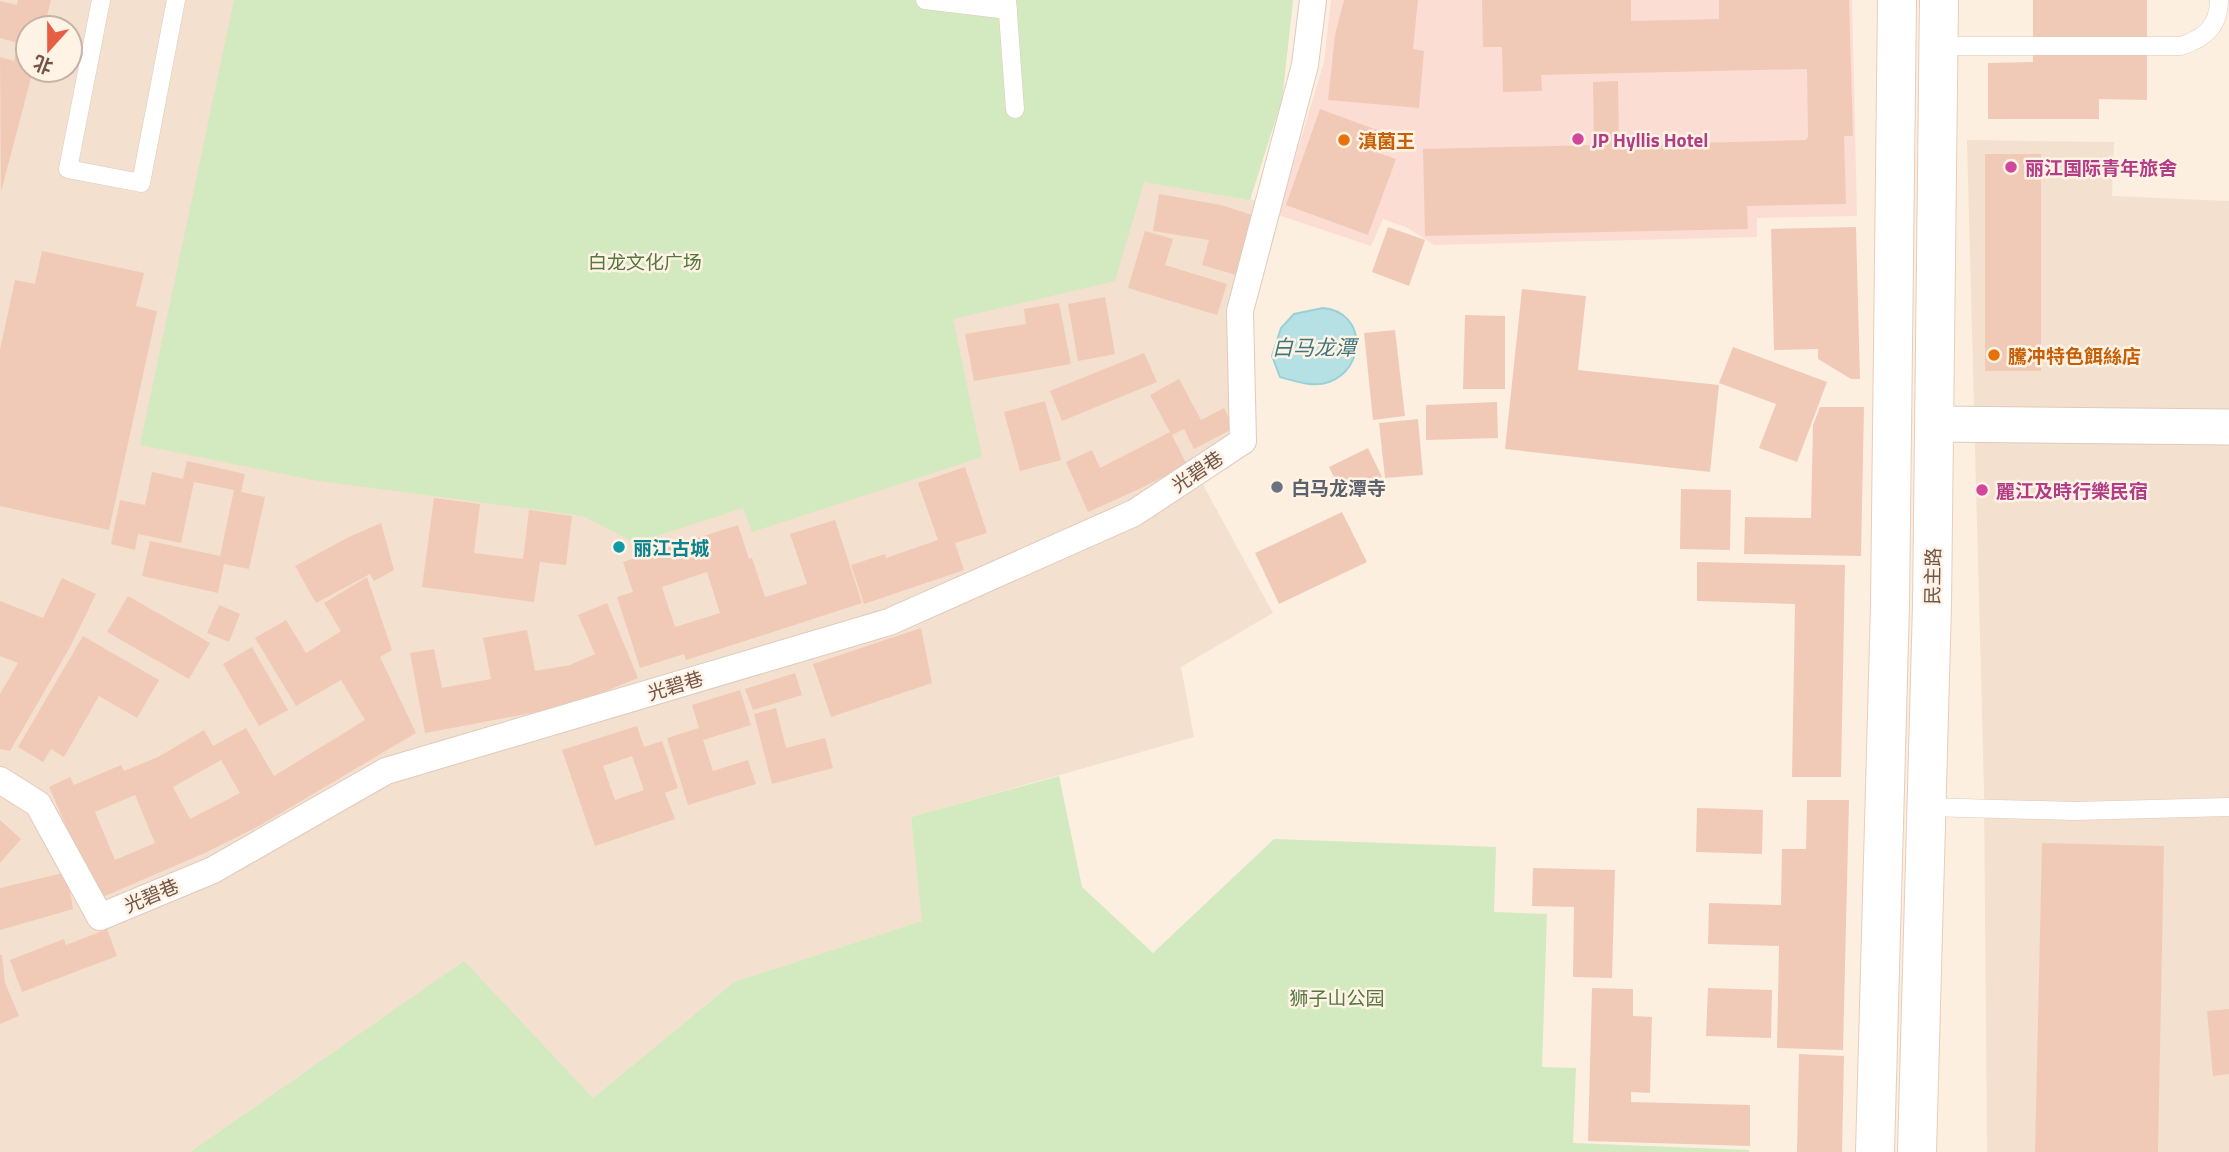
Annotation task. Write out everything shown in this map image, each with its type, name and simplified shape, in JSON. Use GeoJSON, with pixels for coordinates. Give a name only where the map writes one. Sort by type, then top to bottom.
{"type":"FeatureCollection","features":[{"type":"Feature","properties":{"kind":"main road"},"geometry":{"type":"LineString","coordinates":[[1875,1152],[1890,605],[1897,0]]}},
{"type":"Feature","properties":{"kind":"main road","name":"民主路"},"geometry":{"type":"LineString","coordinates":[[1917,1152],[1932,605],[1939,0]]}},
{"type":"Feature","properties":{"kind":"street","name":"光碧巷"},"geometry":{"type":"LineString","coordinates":[[0,780],[38,804],[100,917],[213,870],[386,771],[889,622],[1134,513],[1243,441],[1240,311],[1305,65],[1313,0]]}},
{"type":"Feature","properties":{"kind":"street"},"geometry":{"type":"LineString","coordinates":[[1934,424],[2229,427]]}},
{"type":"Feature","properties":{"kind":"lane"},"geometry":{"type":"LineString","coordinates":[[101,0],[68,169],[141,183],[176,0]]}},
{"type":"Feature","properties":{"kind":"lane"},"geometry":{"type":"LineString","coordinates":[[925,0],[1007,5],[1015,109]]}},
{"type":"Feature","properties":{"kind":"lane"},"geometry":{"type":"LineString","coordinates":[[1938,46],[2181,46],[2204,35],[2213,25],[2219,14],[2218,0]]}},
{"type":"Feature","properties":{"kind":"lane"},"geometry":{"type":"LineString","coordinates":[[1927,807],[2074,811],[2229,807]]}},
{"type":"Feature","properties":{"kind":"shaded area","name":"丽江古城"},"geometry":{"type":"Polygon","coordinates":[[[0,0],[1293,0],[1282,99],[1250,199],[1275,207],[1248,317],[1253,451],[1201,481],[1273,613],[1181,667],[1194,737],[911,817],[923,921],[734,982],[593,1098],[463,962],[190,1152],[0,1152],[0,0]]]}},
{"type":"Feature","properties":{"kind":"shaded area","name":"JP Hyllis Hotel"},"geometry":{"type":"Polygon","coordinates":[[[1331,0],[1852,0],[1857,216],[1757,218],[1757,237],[1434,245],[1408,228],[1383,219],[1371,246],[1278,215],[1324,62],[1331,0]]]}},
{"type":"Feature","properties":{"kind":"shaded area"},"geometry":{"type":"Polygon","coordinates":[[[1967,140],[2114,142],[2112,196],[2229,201],[2229,1152],[1987,1152],[1984,790],[1967,140]]]}},
{"type":"Feature","properties":{"kind":"green space","name":"白龙文化广场"},"geometry":{"type":"Polygon","coordinates":[[[234,0],[1293,0],[1282,99],[1250,200],[1144,182],[1115,281],[953,319],[982,457],[752,532],[743,508],[635,543],[583,516],[313,480],[140,445],[234,0]]]}},
{"type":"Feature","properties":{"kind":"green space","name":"狮子山公园"},"geometry":{"type":"Polygon","coordinates":[[[1059,776],[1082,887],[1153,953],[1274,839],[1496,847],[1494,912],[1547,914],[1542,1067],[1576,1068],[1573,1143],[1749,1152],[190,1152],[464,961],[593,1098],[734,982],[922,921],[911,817],[1059,776]]]}},
{"type":"Feature","properties":{"kind":"water","name":"白马龙潭"},"geometry":{"type":"Polygon","coordinates":[[[1323,308],[1348,319],[1354,330],[1355,354],[1350,366],[1341,375],[1323,384],[1280,377],[1272,356],[1281,328],[1294,314],[1323,308]]]}},
{"type":"Feature","properties":{"kind":"building"},"geometry":{"type":"Polygon","coordinates":[[[18,0],[51,0],[48,14],[14,14],[14,42],[0,38],[0,1],[17,5],[18,0]]]}},
{"type":"Feature","properties":{"kind":"building"},"geometry":{"type":"Polygon","coordinates":[[[1344,0],[1418,0],[1413,49],[1424,51],[1419,108],[1328,100],[1335,35],[1344,0]]]}},
{"type":"Feature","properties":{"kind":"building"},"geometry":{"type":"Polygon","coordinates":[[[1482,0],[1631,0],[1631,21],[1719,19],[1719,0],[1849,0],[1853,136],[1844,136],[1846,204],[1747,206],[1748,229],[1425,236],[1423,149],[1594,145],[1593,82],[1618,81],[1619,145],[1806,140],[1808,137],[1807,69],[1541,75],[1542,91],[1503,92],[1502,47],[1483,47],[1482,0]]]}},
{"type":"Feature","properties":{"kind":"building"},"geometry":{"type":"Polygon","coordinates":[[[2033,0],[2147,0],[2147,100],[2099,99],[2099,119],[1988,119],[1988,63],[2033,62],[2033,0]]]}},
{"type":"Feature","properties":{"kind":"building"},"geometry":{"type":"Polygon","coordinates":[[[0,57],[14,61],[14,84],[29,84],[1,192],[0,57]]]}},
{"type":"Feature","properties":{"kind":"building"},"geometry":{"type":"Polygon","coordinates":[[[1320,109],[1377,130],[1370,150],[1396,159],[1368,235],[1286,205],[1320,109]]]}},
{"type":"Feature","properties":{"kind":"building"},"geometry":{"type":"Polygon","coordinates":[[[1985,154],[2041,154],[2041,371],[1985,371],[1985,154]]]}},
{"type":"Feature","properties":{"kind":"building"},"geometry":{"type":"Polygon","coordinates":[[[1159,194],[1221,205],[1255,216],[1236,275],[1202,265],[1209,240],[1153,231],[1159,194]]]}},
{"type":"Feature","properties":{"kind":"building"},"geometry":{"type":"Polygon","coordinates":[[[1388,227],[1425,240],[1409,286],[1372,272],[1388,227]]]}},
{"type":"Feature","properties":{"kind":"building"},"geometry":{"type":"Polygon","coordinates":[[[1856,227],[1860,379],[1851,379],[1818,359],[1818,349],[1774,350],[1771,229],[1856,227]]]}},
{"type":"Feature","properties":{"kind":"building"},"geometry":{"type":"Polygon","coordinates":[[[1145,231],[1173,239],[1165,265],[1227,284],[1217,315],[1128,288],[1145,231]]]}},
{"type":"Feature","properties":{"kind":"building"},"geometry":{"type":"Polygon","coordinates":[[[42,251],[144,273],[136,306],[157,311],[109,530],[0,506],[0,350],[15,280],[35,284],[42,251]]]}},
{"type":"Feature","properties":{"kind":"building"},"geometry":{"type":"Polygon","coordinates":[[[1522,289],[1586,296],[1578,370],[1719,385],[1710,472],[1505,449],[1522,289]]]}},
{"type":"Feature","properties":{"kind":"building"},"geometry":{"type":"Polygon","coordinates":[[[1105,297],[1115,354],[1078,361],[1068,304],[1105,297]]]}},
{"type":"Feature","properties":{"kind":"building"},"geometry":{"type":"Polygon","coordinates":[[[1059,303],[1071,364],[974,381],[965,334],[1026,324],[1024,309],[1059,303]]]}},
{"type":"Feature","properties":{"kind":"building"},"geometry":{"type":"Polygon","coordinates":[[[1465,315],[1505,316],[1505,389],[1463,389],[1465,315]]]}},
{"type":"Feature","properties":{"kind":"building"},"geometry":{"type":"Polygon","coordinates":[[[1395,330],[1405,416],[1373,420],[1364,333],[1395,330]]]}},
{"type":"Feature","properties":{"kind":"building"},"geometry":{"type":"Polygon","coordinates":[[[1733,347],[1827,382],[1797,462],[1759,448],[1776,404],[1719,383],[1733,347]]]}},
{"type":"Feature","properties":{"kind":"building"},"geometry":{"type":"Polygon","coordinates":[[[1144,353],[1157,382],[1062,421],[1050,391],[1144,353]]]}},
{"type":"Feature","properties":{"kind":"building"},"geometry":{"type":"Polygon","coordinates":[[[1179,379],[1201,420],[1224,408],[1234,428],[1194,449],[1184,429],[1172,435],[1187,465],[1088,512],[1066,462],[1092,450],[1100,468],[1170,432],[1150,395],[1179,379]]]}},
{"type":"Feature","properties":{"kind":"building"},"geometry":{"type":"Polygon","coordinates":[[[1045,401],[1061,460],[1020,471],[1004,412],[1045,401]]]}},
{"type":"Feature","properties":{"kind":"building"},"geometry":{"type":"Polygon","coordinates":[[[1497,402],[1498,438],[1426,440],[1426,405],[1497,402]]]}},
{"type":"Feature","properties":{"kind":"building"},"geometry":{"type":"Polygon","coordinates":[[[1820,407],[1864,407],[1861,556],[1744,554],[1745,517],[1811,518],[1813,425],[1820,407]]]}},
{"type":"Feature","properties":{"kind":"building"},"geometry":{"type":"Polygon","coordinates":[[[1418,419],[1423,475],[1385,478],[1379,423],[1418,419]]]}},
{"type":"Feature","properties":{"kind":"building"},"geometry":{"type":"Polygon","coordinates":[[[1368,448],[1382,477],[1343,496],[1329,467],[1368,448]]]}},
{"type":"Feature","properties":{"kind":"building"},"geometry":{"type":"Polygon","coordinates":[[[187,461],[245,474],[241,492],[265,497],[249,569],[224,564],[218,593],[142,576],[150,541],[220,556],[234,490],[194,482],[181,543],[138,534],[135,550],[111,544],[120,500],[145,505],[152,472],[183,479],[187,461]]]}},
{"type":"Feature","properties":{"kind":"building"},"geometry":{"type":"Polygon","coordinates":[[[965,467],[987,533],[955,543],[964,570],[864,604],[851,565],[885,554],[886,558],[938,540],[918,483],[965,467]]]}},
{"type":"Feature","properties":{"kind":"building"},"geometry":{"type":"Polygon","coordinates":[[[1681,489],[1731,490],[1730,550],[1680,549],[1681,489]]]}},
{"type":"Feature","properties":{"kind":"building"},"geometry":{"type":"Polygon","coordinates":[[[434,498],[480,504],[474,553],[523,559],[529,510],[572,516],[566,565],[540,562],[534,602],[422,587],[434,498]]]}},
{"type":"Feature","properties":{"kind":"building"},"geometry":{"type":"Polygon","coordinates":[[[1342,512],[1367,562],[1279,604],[1255,553],[1342,512]]]}},
{"type":"Feature","properties":{"kind":"building"},"geometry":{"type":"Polygon","coordinates":[[[835,520],[862,603],[686,660],[684,654],[640,668],[617,597],[633,592],[623,562],[738,525],[765,597],[807,584],[790,534],[835,520]],[[707,572],[662,587],[675,627],[720,613],[707,572]]]}},
{"type":"Feature","properties":{"kind":"building"},"geometry":{"type":"Polygon","coordinates":[[[381,523],[394,570],[374,581],[370,574],[316,603],[295,566],[381,523]]]}},
{"type":"Feature","properties":{"kind":"building"},"geometry":{"type":"Polygon","coordinates":[[[1697,562],[1845,565],[1841,777],[1792,777],[1795,604],[1697,601],[1697,562]]]}},
{"type":"Feature","properties":{"kind":"building"},"geometry":{"type":"Polygon","coordinates":[[[367,577],[392,650],[380,657],[416,733],[259,826],[207,852],[98,899],[49,787],[70,777],[74,785],[121,765],[124,771],[158,757],[204,730],[213,746],[246,728],[274,776],[365,720],[341,680],[296,706],[255,638],[286,620],[306,653],[341,631],[324,603],[367,577]],[[221,760],[173,787],[190,819],[240,793],[221,760]],[[135,795],[95,812],[115,860],[155,843],[135,795]]]}},
{"type":"Feature","properties":{"kind":"building"},"geometry":{"type":"Polygon","coordinates":[[[62,578],[96,594],[70,647],[10,751],[0,749],[0,694],[18,663],[0,656],[0,601],[43,618],[62,578]]]}},
{"type":"Feature","properties":{"kind":"building"},"geometry":{"type":"Polygon","coordinates":[[[128,596],[210,643],[189,679],[107,632],[128,596]]]}},
{"type":"Feature","properties":{"kind":"building"},"geometry":{"type":"Polygon","coordinates":[[[607,603],[638,678],[569,706],[425,733],[410,653],[434,649],[442,688],[491,679],[483,638],[527,630],[535,671],[570,665],[595,654],[578,615],[607,603]]]}},
{"type":"Feature","properties":{"kind":"building"},"geometry":{"type":"Polygon","coordinates":[[[219,605],[240,614],[229,642],[207,633],[219,605]]]}},
{"type":"Feature","properties":{"kind":"building"},"geometry":{"type":"Polygon","coordinates":[[[921,628],[932,683],[831,717],[813,664],[921,628]]]}},
{"type":"Feature","properties":{"kind":"building"},"geometry":{"type":"Polygon","coordinates":[[[83,636],[159,680],[137,718],[99,696],[64,757],[51,749],[43,762],[18,747],[83,636]]]}},
{"type":"Feature","properties":{"kind":"building"},"geometry":{"type":"Polygon","coordinates":[[[252,647],[288,710],[259,726],[223,664],[252,647]]]}},
{"type":"Feature","properties":{"kind":"building"},"geometry":{"type":"Polygon","coordinates":[[[795,673],[802,695],[753,710],[745,689],[795,673]]]}},
{"type":"Feature","properties":{"kind":"building"},"geometry":{"type":"Polygon","coordinates":[[[740,690],[751,725],[703,740],[713,771],[748,760],[756,784],[688,805],[667,738],[699,728],[692,705],[740,690]]]}},
{"type":"Feature","properties":{"kind":"building"},"geometry":{"type":"Polygon","coordinates":[[[776,708],[786,748],[825,738],[833,768],[772,784],[754,714],[776,708]]]}},
{"type":"Feature","properties":{"kind":"building"},"geometry":{"type":"Polygon","coordinates":[[[637,726],[644,747],[662,741],[678,788],[665,793],[675,819],[595,846],[562,750],[637,726]],[[632,756],[603,766],[615,800],[644,790],[632,756]]]}},
{"type":"Feature","properties":{"kind":"building"},"geometry":{"type":"Polygon","coordinates":[[[1807,800],[1849,800],[1843,1050],[1777,1048],[1779,946],[1708,944],[1709,903],[1781,905],[1782,849],[1806,849],[1807,800]]]}},
{"type":"Feature","properties":{"kind":"building"},"geometry":{"type":"Polygon","coordinates":[[[1697,808],[1763,810],[1762,854],[1696,852],[1697,808]]]}},
{"type":"Feature","properties":{"kind":"building"},"geometry":{"type":"Polygon","coordinates":[[[0,820],[21,839],[0,863],[0,820]]]}},
{"type":"Feature","properties":{"kind":"building"},"geometry":{"type":"Polygon","coordinates":[[[2042,843],[2164,846],[2158,1152],[2035,1152],[2042,843]]]}},
{"type":"Feature","properties":{"kind":"building"},"geometry":{"type":"Polygon","coordinates":[[[1533,868],[1615,870],[1612,978],[1573,977],[1574,907],[1532,906],[1533,868]]]}},
{"type":"Feature","properties":{"kind":"building"},"geometry":{"type":"Polygon","coordinates":[[[67,872],[73,909],[0,930],[0,888],[67,872]]]}},
{"type":"Feature","properties":{"kind":"building"},"geometry":{"type":"Polygon","coordinates":[[[107,929],[117,956],[22,992],[10,960],[64,939],[66,945],[107,929]]]}},
{"type":"Feature","properties":{"kind":"building"},"geometry":{"type":"Polygon","coordinates":[[[0,955],[5,983],[19,1016],[0,1024],[0,955]]]}},
{"type":"Feature","properties":{"kind":"building"},"geometry":{"type":"Polygon","coordinates":[[[1592,988],[1633,989],[1633,1016],[1652,1017],[1650,1093],[1631,1092],[1631,1102],[1750,1105],[1750,1146],[1588,1141],[1592,988]]]}},
{"type":"Feature","properties":{"kind":"building"},"geometry":{"type":"Polygon","coordinates":[[[1708,988],[1772,990],[1771,1038],[1706,1036],[1708,988]]]}},
{"type":"Feature","properties":{"kind":"building"},"geometry":{"type":"Polygon","coordinates":[[[2229,1009],[2229,1074],[2213,1076],[2207,1011],[2229,1009]]]}},
{"type":"Feature","properties":{"kind":"building"},"geometry":{"type":"Polygon","coordinates":[[[1799,1054],[1844,1056],[1842,1152],[1797,1152],[1799,1054]]]}},
{"type":"Feature","properties":{"kind":"place","name":"JP Hyllis Hotel"},"geometry":{"type":"Point","coordinates":[1578,139]}},
{"type":"Feature","properties":{"kind":"place","name":"滇菌王"},"geometry":{"type":"Point","coordinates":[1344,140]}},
{"type":"Feature","properties":{"kind":"place","name":"丽江国际青年旅舍"},"geometry":{"type":"Point","coordinates":[2011,167]}},
{"type":"Feature","properties":{"kind":"place","name":"騰冲特色餌絲店"},"geometry":{"type":"Point","coordinates":[1994,355]}},
{"type":"Feature","properties":{"kind":"place","name":"白马龙潭寺"},"geometry":{"type":"Point","coordinates":[1277,487]}},
{"type":"Feature","properties":{"kind":"place","name":"麗江及時行樂民宿"},"geometry":{"type":"Point","coordinates":[1982,490]}},
{"type":"Feature","properties":{"kind":"place","name":"丽江古城"},"geometry":{"type":"Point","coordinates":[619,547]}}]}
